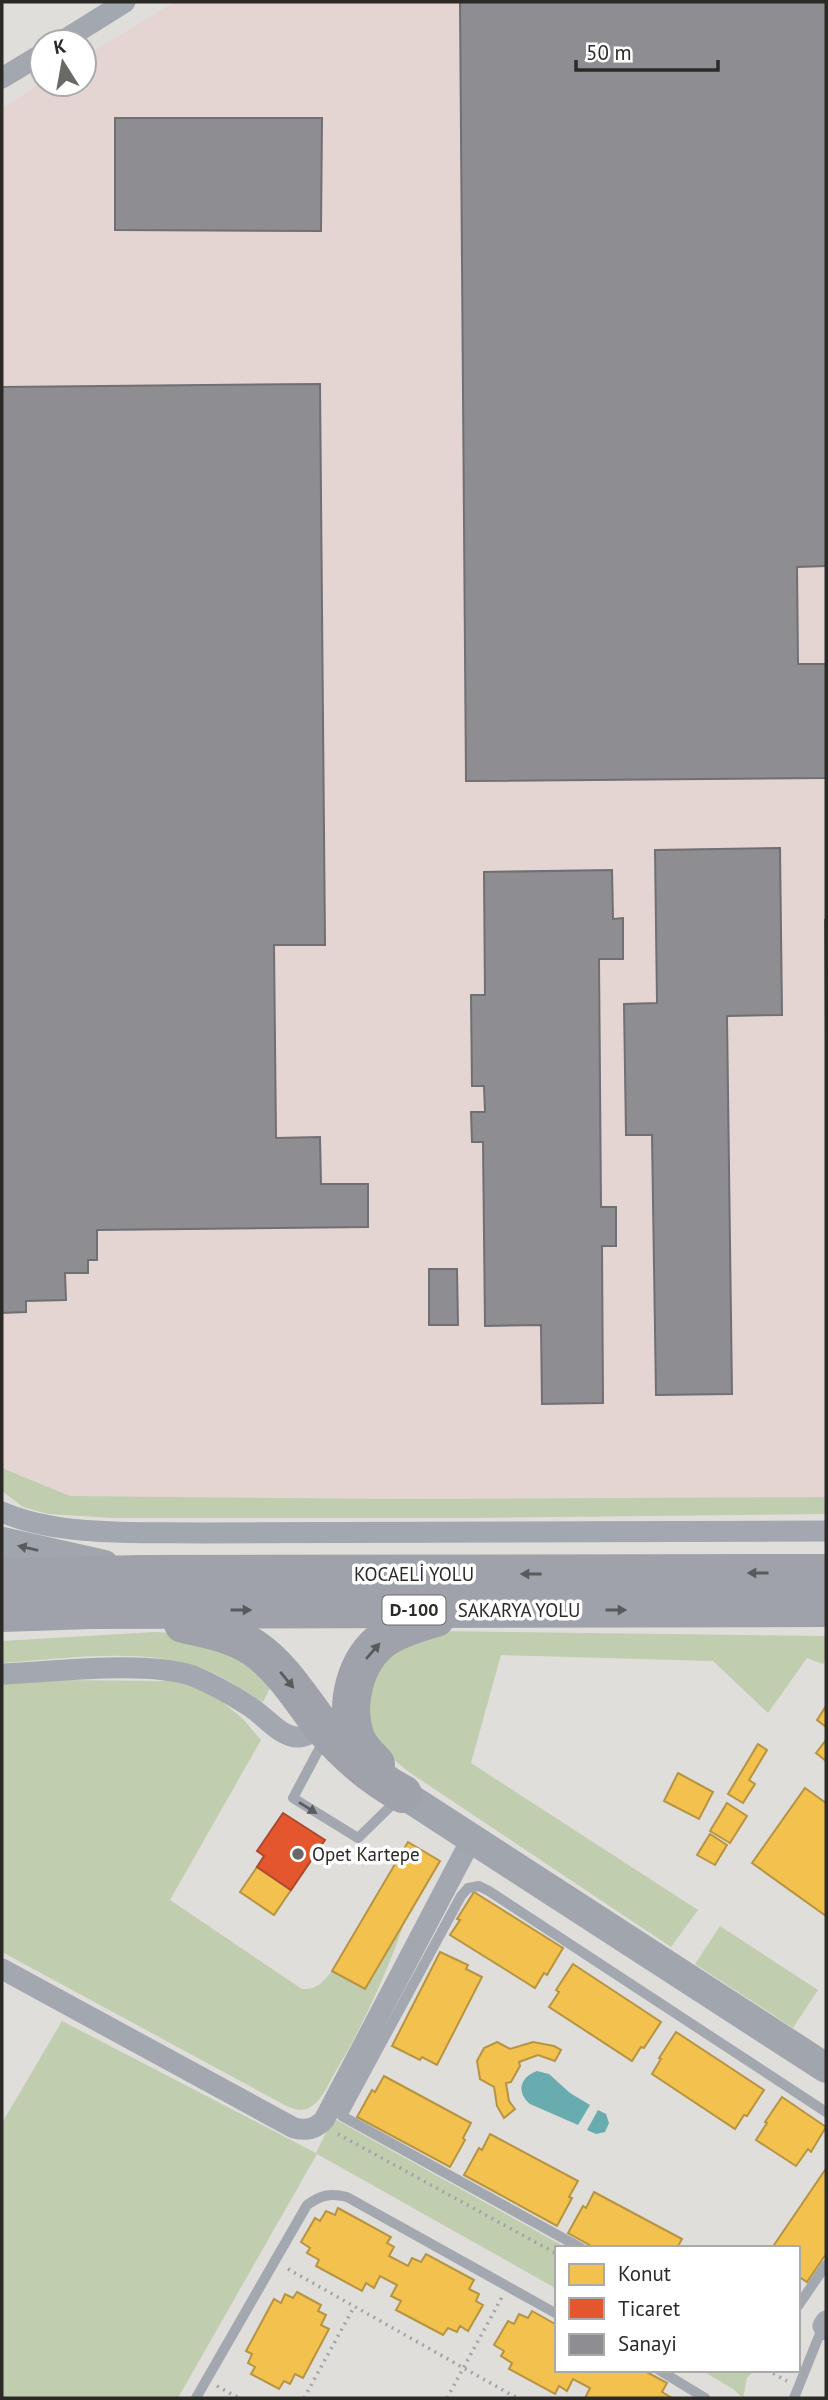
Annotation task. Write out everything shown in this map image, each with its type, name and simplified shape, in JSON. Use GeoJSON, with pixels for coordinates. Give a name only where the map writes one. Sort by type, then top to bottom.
{"type":"FeatureCollection","features":[{"type":"Feature","properties":{"kind":"highway","name":"KOCAELİ YOLU"},"geometry":{"type":"LineString","coordinates":[[2,1577],[142,1574],[826,1573]]}},
{"type":"Feature","properties":{"kind":"highway","name":"SAKARYA YOLU"},"geometry":{"type":"LineString","coordinates":[[2,1613],[91,1610],[826,1608]]}},
{"type":"Feature","properties":{"kind":"highway"},"geometry":{"type":"LineString","coordinates":[[91,1610],[183,1624],[232,1637],[252,1647],[290,1682],[325,1729],[356,1763],[377,1780],[403,1794]]}},
{"type":"Feature","properties":{"kind":"highway"},"geometry":{"type":"LineString","coordinates":[[403,1794],[366,1754],[356,1738],[351,1705],[355,1684],[369,1653],[383,1640],[415,1624],[467,1610]]}},
{"type":"Feature","properties":{"kind":"street"},"geometry":{"type":"LineString","coordinates":[[83,28],[125,2]]}},
{"type":"Feature","properties":{"kind":"street"},"geometry":{"type":"LineString","coordinates":[[2,78],[28,62]]}},
{"type":"Feature","properties":{"kind":"street"},"geometry":{"type":"LineString","coordinates":[[2,1512],[37,1524],[117,1531],[826,1531]]}},
{"type":"Feature","properties":{"kind":"street"},"geometry":{"type":"LineString","coordinates":[[2,1542],[142,1574]]}},
{"type":"Feature","properties":{"kind":"street"},"geometry":{"type":"LineString","coordinates":[[2,1674],[118,1669],[157,1670],[190,1675],[216,1686],[252,1708],[287,1735],[298,1737],[325,1729]]}},
{"type":"Feature","properties":{"kind":"street"},"geometry":{"type":"LineString","coordinates":[[403,1794],[826,2068]]}},
{"type":"Feature","properties":{"kind":"street"},"geometry":{"type":"LineString","coordinates":[[2,1969],[294,2129],[306,2130],[320,2123],[472,1838]]}},
{"type":"Feature","properties":{"kind":"lane"},"geometry":{"type":"LineString","coordinates":[[325,1729],[293,1798],[358,1838],[403,1794]]}},
{"type":"Feature","properties":{"kind":"lane"},"geometry":{"type":"LineString","coordinates":[[577,2246],[342,2116],[461,1896],[468,1888],[479,1886],[489,1891],[826,2112]]}},
{"type":"Feature","properties":{"kind":"lane"},"geometry":{"type":"LineString","coordinates":[[196,2398],[307,2205],[332,2193],[347,2197],[555,2313]]}},
{"type":"Feature","properties":{"kind":"lane"},"geometry":{"type":"LineString","coordinates":[[800,2303],[826,2265]]}},
{"type":"Feature","properties":{"kind":"lane"},"geometry":{"type":"LineString","coordinates":[[796,2393],[825,2326]]}},
{"type":"Feature","properties":{"kind":"lane"},"geometry":{"type":"LineString","coordinates":[[662,2372],[705,2398]]}},
{"type":"Feature","properties":{"kind":"path"},"geometry":{"type":"LineString","coordinates":[[320,2123],[555,2253]]}},
{"type":"Feature","properties":{"kind":"path"},"geometry":{"type":"LineString","coordinates":[[274,2261],[517,2398]]}},
{"type":"Feature","properties":{"kind":"path"},"geometry":{"type":"LineString","coordinates":[[447,2398],[508,2286]]}},
{"type":"Feature","properties":{"kind":"path"},"geometry":{"type":"LineString","coordinates":[[304,2398],[354,2306]]}},
{"type":"Feature","properties":{"kind":"path"},"geometry":{"type":"LineString","coordinates":[[770,2372],[796,2393]]}},
{"type":"Feature","properties":{"kind":"path"},"geometry":{"type":"LineString","coordinates":[[206,2380],[239,2398]]}},
{"type":"Feature","properties":{"kind":"shaded area"},"geometry":{"type":"Polygon","coordinates":[[[174,2],[826,2],[826,1497],[405,1499],[70,1496],[2,1468],[2,108],[28,92],[28,98],[98,98],[98,48],[174,2]]]}},
{"type":"Feature","properties":{"kind":"green space"},"geometry":{"type":"Polygon","coordinates":[[[2,1468],[70,1496],[405,1499],[826,1497],[826,1514],[112,1518],[48,1514],[23,1507],[2,1491],[2,1468]]]}},
{"type":"Feature","properties":{"kind":"green space"},"geometry":{"type":"Polygon","coordinates":[[[440,1631],[826,1636],[826,1657],[823,1664],[807,1658],[768,1713],[713,1661],[501,1655],[471,1763],[698,1910],[671,1947],[409,1772],[383,1751],[368,1730],[364,1688],[383,1650],[440,1631]]]}},
{"type":"Feature","properties":{"kind":"green space"},"geometry":{"type":"Polygon","coordinates":[[[155,1632],[193,1634],[274,1680],[263,1702],[211,1672],[161,1659],[108,1656],[2,1663],[2,1641],[155,1632]]]}},
{"type":"Feature","properties":{"kind":"green space"},"geometry":{"type":"Polygon","coordinates":[[[2,1681],[171,1681],[193,1684],[219,1699],[243,1719],[261,1740],[170,1900],[302,1989],[316,1987],[332,1971],[365,1989],[406,1918],[383,1979],[356,2036],[324,2093],[309,2108],[297,2110],[286,2106],[2,1952],[2,1681]]]}},
{"type":"Feature","properties":{"kind":"green space"},"geometry":{"type":"Polygon","coordinates":[[[720,1926],[818,1990],[793,2028],[695,1964],[720,1926]]]}},
{"type":"Feature","properties":{"kind":"green space"},"geometry":{"type":"Polygon","coordinates":[[[62,2021],[316,2153],[333,2118],[563,2246],[555,2246],[555,2288],[317,2154],[178,2398],[2,2398],[2,2123],[62,2021]]]}},
{"type":"Feature","properties":{"kind":"green space"},"geometry":{"type":"Polygon","coordinates":[[[704,2372],[753,2372],[747,2378],[743,2398],[704,2372]]]}},
{"type":"Feature","properties":{"kind":"water"},"geometry":{"type":"Polygon","coordinates":[[[537,2071],[549,2074],[570,2093],[590,2105],[578,2125],[530,2104],[526,2099],[522,2085],[527,2077],[537,2071]]]}},
{"type":"Feature","properties":{"kind":"water"},"geometry":{"type":"Polygon","coordinates":[[[598,2110],[606,2114],[609,2123],[605,2132],[596,2134],[587,2130],[598,2110]]]}},
{"type":"Feature","properties":{"kind":"building: Konut"},"geometry":{"type":"Polygon","coordinates":[[[826,1706],[826,1727],[817,1720],[826,1706]]]}},
{"type":"Feature","properties":{"kind":"building: Konut"},"geometry":{"type":"Polygon","coordinates":[[[826,1740],[826,1761],[816,1753],[826,1740]]]}},
{"type":"Feature","properties":{"kind":"building: Konut"},"geometry":{"type":"Polygon","coordinates":[[[758,1744],[767,1750],[749,1780],[755,1784],[743,1803],[728,1794],[758,1744]]]}},
{"type":"Feature","properties":{"kind":"building: Konut"},"geometry":{"type":"Polygon","coordinates":[[[678,1773],[713,1792],[699,1819],[664,1801],[678,1773]]]}},
{"type":"Feature","properties":{"kind":"building: Konut"},"geometry":{"type":"Polygon","coordinates":[[[805,1788],[826,1803],[826,1916],[752,1863],[805,1788]]]}},
{"type":"Feature","properties":{"kind":"building: Konut"},"geometry":{"type":"Polygon","coordinates":[[[727,1803],[747,1816],[730,1843],[710,1831],[727,1803]]]}},
{"type":"Feature","properties":{"kind":"building: Konut"},"geometry":{"type":"Polygon","coordinates":[[[710,1834],[727,1845],[715,1865],[697,1855],[710,1834]]]}},
{"type":"Feature","properties":{"kind":"building: Konut"},"geometry":{"type":"Polygon","coordinates":[[[408,1842],[440,1861],[365,1989],[332,1971],[408,1842]]]}},
{"type":"Feature","properties":{"kind":"building: Konut"},"geometry":{"type":"Polygon","coordinates":[[[257,1867],[291,1890],[274,1915],[240,1892],[257,1867]]]}},
{"type":"Feature","properties":{"kind":"building: Konut"},"geometry":{"type":"Polygon","coordinates":[[[474,1892],[563,1948],[547,1975],[544,1973],[535,1988],[450,1935],[474,1892]]]}},
{"type":"Feature","properties":{"kind":"building: Konut"},"geometry":{"type":"Polygon","coordinates":[[[440,1952],[468,1965],[466,1969],[482,1977],[437,2065],[392,2046],[440,1952]]]}},
{"type":"Feature","properties":{"kind":"building: Konut"},"geometry":{"type":"Polygon","coordinates":[[[573,1964],[661,2022],[632,2061],[549,2007],[559,1992],[556,1990],[573,1964]]]}},
{"type":"Feature","properties":{"kind":"building: Konut"},"geometry":{"type":"Polygon","coordinates":[[[676,2032],[764,2090],[735,2129],[652,2074],[676,2032]]]}},
{"type":"Feature","properties":{"kind":"building: Konut"},"geometry":{"type":"Polygon","coordinates":[[[497,2042],[510,2049],[533,2042],[561,2050],[555,2061],[538,2055],[519,2062],[520,2066],[511,2082],[506,2083],[509,2101],[515,2109],[504,2118],[497,2106],[494,2087],[480,2079],[477,2061],[484,2048],[497,2042]]]}},
{"type":"Feature","properties":{"kind":"building: Konut"},"geometry":{"type":"Polygon","coordinates":[[[384,2076],[471,2123],[450,2167],[357,2117],[372,2090],[375,2092],[384,2076]]]}},
{"type":"Feature","properties":{"kind":"building: Konut"},"geometry":{"type":"Polygon","coordinates":[[[782,2097],[826,2127],[811,2152],[808,2149],[796,2166],[756,2140],[782,2097]]]}},
{"type":"Feature","properties":{"kind":"building: Konut"},"geometry":{"type":"Polygon","coordinates":[[[490,2134],[578,2181],[557,2226],[464,2175],[490,2134]]]}},
{"type":"Feature","properties":{"kind":"building: Konut"},"geometry":{"type":"Polygon","coordinates":[[[825,2170],[826,2254],[807,2282],[800,2277],[800,2246],[773,2246],[825,2170]]]}},
{"type":"Feature","properties":{"kind":"building: Konut"},"geometry":{"type":"Polygon","coordinates":[[[594,2192],[682,2239],[678,2246],[591,2246],[568,2233],[583,2206],[586,2208],[594,2192]]]}},
{"type":"Feature","properties":{"kind":"building: Konut"},"geometry":{"type":"Polygon","coordinates":[[[338,2208],[391,2237],[387,2243],[394,2247],[389,2256],[408,2266],[412,2258],[421,2262],[426,2254],[474,2280],[469,2289],[479,2294],[476,2301],[483,2305],[468,2331],[460,2326],[457,2332],[448,2328],[443,2335],[396,2310],[401,2301],[391,2296],[397,2285],[380,2276],[374,2288],[366,2283],[362,2291],[316,2266],[319,2260],[307,2253],[310,2248],[301,2242],[315,2218],[320,2221],[326,2211],[335,2215],[338,2208]]]}},
{"type":"Feature","properties":{"kind":"building: Konut"},"geometry":{"type":"Polygon","coordinates":[[[297,2292],[321,2305],[318,2311],[326,2315],[321,2325],[329,2329],[303,2378],[295,2374],[290,2384],[284,2381],[279,2389],[251,2374],[255,2367],[248,2363],[252,2354],[246,2351],[274,2299],[281,2303],[285,2294],[293,2298],[297,2292]]]}},
{"type":"Feature","properties":{"kind":"building: Konut"},"geometry":{"type":"Polygon","coordinates":[[[532,2311],[555,2324],[555,2372],[647,2372],[667,2383],[662,2392],[672,2398],[585,2398],[590,2388],[573,2379],[567,2391],[559,2386],[555,2394],[509,2369],[512,2363],[501,2356],[504,2351],[494,2345],[508,2321],[514,2324],[519,2314],[528,2318],[532,2311]]]}},
{"type":"Feature","properties":{"kind":"building: Ticaret"},"geometry":{"type":"Polygon","coordinates":[[[283,1813],[325,1840],[291,1890],[257,1867],[264,1856],[257,1851],[283,1813]]]}},
{"type":"Feature","properties":{"kind":"building: Sanayi"},"geometry":{"type":"Polygon","coordinates":[[[460,2],[826,2],[826,566],[797,567],[798,664],[826,664],[826,778],[466,781],[460,2]]]}},
{"type":"Feature","properties":{"kind":"building: Sanayi"},"geometry":{"type":"Polygon","coordinates":[[[115,118],[322,118],[321,231],[115,230],[115,118]]]}},
{"type":"Feature","properties":{"kind":"building: Sanayi"},"geometry":{"type":"Polygon","coordinates":[[[320,384],[325,945],[274,945],[276,1138],[320,1137],[321,1184],[368,1184],[368,1227],[97,1230],[97,1260],[88,1260],[88,1273],[65,1273],[66,1300],[26,1301],[26,1312],[2,1313],[2,387],[320,384]]]}},
{"type":"Feature","properties":{"kind":"building: Sanayi"},"geometry":{"type":"Polygon","coordinates":[[[780,848],[782,1015],[727,1016],[732,1394],[656,1395],[652,1135],[626,1135],[624,1004],[657,1003],[655,850],[780,848]]]}},
{"type":"Feature","properties":{"kind":"building: Sanayi"},"geometry":{"type":"Polygon","coordinates":[[[612,870],[613,919],[623,918],[623,959],[599,959],[601,1207],[616,1207],[616,1246],[602,1246],[603,1403],[542,1404],[541,1325],[485,1326],[483,1142],[472,1142],[471,1112],[485,1112],[484,1086],[472,1086],[471,995],[485,995],[484,872],[612,870]]]}},
{"type":"Feature","properties":{"kind":"building: Sanayi"},"geometry":{"type":"Polygon","coordinates":[[[825,920],[826,920],[826,1040],[825,920]]]}},
{"type":"Feature","properties":{"kind":"building: Sanayi"},"geometry":{"type":"Polygon","coordinates":[[[429,1269],[457,1269],[458,1325],[429,1325],[429,1269]]]}},
{"type":"Feature","properties":{"kind":"place","name":"Opet Kartepe"},"geometry":{"type":"Point","coordinates":[298,1854]}}]}
